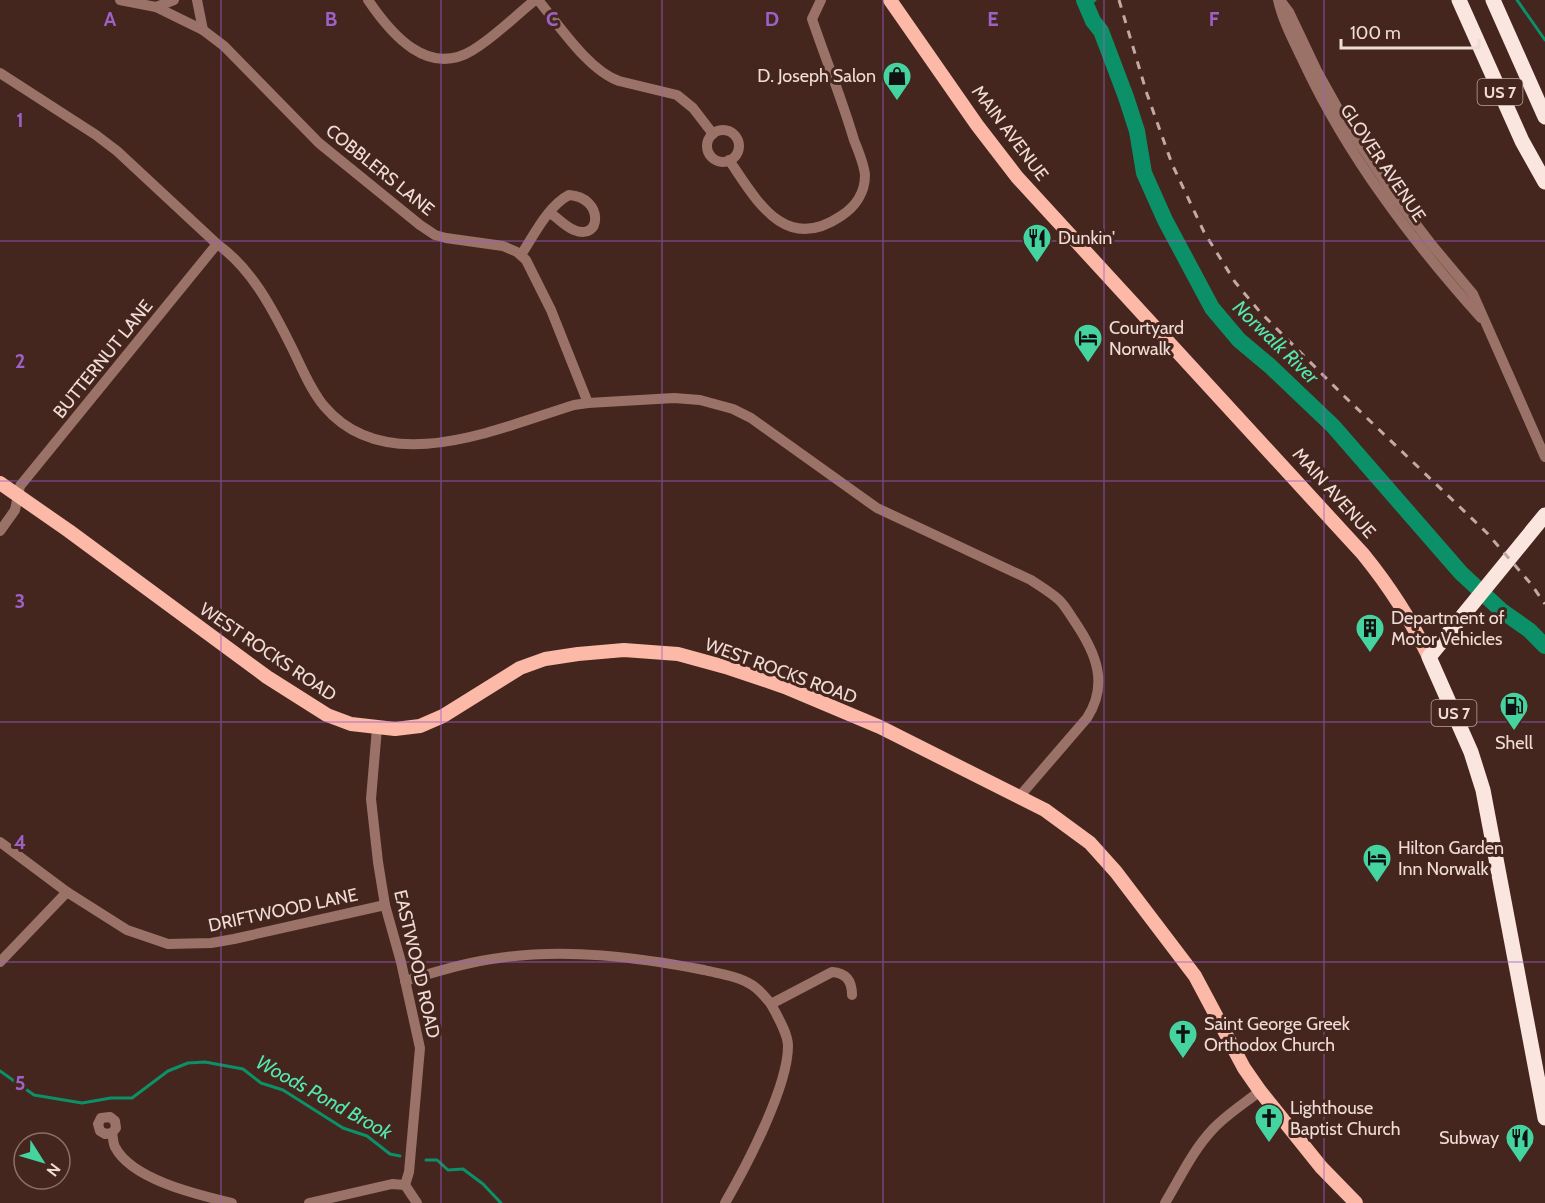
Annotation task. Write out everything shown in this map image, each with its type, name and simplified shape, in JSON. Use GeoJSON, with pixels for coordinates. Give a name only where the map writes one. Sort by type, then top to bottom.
{"type":"FeatureCollection","features":[{"type":"Feature","properties":{"kind":"highway","name":"US 7"},"geometry":{"type":"LineString","coordinates":[[1459,0],[1522,141],[1545,182]]}},
{"type":"Feature","properties":{"kind":"highway","name":"US 7"},"geometry":{"type":"LineString","coordinates":[[1493,0],[1545,117]]}},
{"type":"Feature","properties":{"kind":"highway"},"geometry":{"type":"LineString","coordinates":[[1429,657],[1545,515]]}},
{"type":"Feature","properties":{"kind":"highway","name":"MAIN AVENUE"},"geometry":{"type":"LineString","coordinates":[[1429,657],[1471,752],[1484,790],[1545,1118]]}},
{"type":"Feature","properties":{"kind":"main road","name":"MAIN AVENUE"},"geometry":{"type":"LineString","coordinates":[[890,0],[1017,177],[1363,554],[1397,599],[1418,633],[1429,657]]}},
{"type":"Feature","properties":{"kind":"main road","name":"WEST ROCKS ROAD"},"geometry":{"type":"LineString","coordinates":[[0,483],[296,696],[335,718],[351,724],[408,729],[430,722],[520,668],[546,659],[624,650],[678,654],[785,687],[859,718],[1045,810],[1076,831],[1116,872],[1195,976],[1244,1068],[1260,1091],[1321,1167],[1356,1203]]}},
{"type":"Feature","properties":{"kind":"street","name":"COBBLERS LANE"},"geometry":{"type":"LineString","coordinates":[[120,0],[156,7],[203,30],[224,46],[319,143],[420,225],[446,238],[503,246],[521,255]]}},
{"type":"Feature","properties":{"kind":"street"},"geometry":{"type":"LineString","coordinates":[[156,7],[174,0]]}},
{"type":"Feature","properties":{"kind":"street"},"geometry":{"type":"LineString","coordinates":[[197,0],[203,30]]}},
{"type":"Feature","properties":{"kind":"street"},"geometry":{"type":"LineString","coordinates":[[368,0],[392,33],[407,45],[429,56],[447,58],[458,57],[474,50],[536,0],[593,66],[610,78],[642,88],[677,95],[693,108],[715,133]]}},
{"type":"Feature","properties":{"kind":"street"},"geometry":{"type":"LineString","coordinates":[[729,160],[770,214],[779,223],[790,228],[810,229],[830,223],[850,210],[858,200],[863,189],[865,174],[839,90],[812,19],[821,0]]}},
{"type":"Feature","properties":{"kind":"street","name":"GLOVER AVENUE"},"geometry":{"type":"LineString","coordinates":[[1279,0],[1282,17],[1319,94],[1369,175],[1392,210],[1448,281],[1489,327],[1545,457]]}},
{"type":"Feature","properties":{"kind":"street"},"geometry":{"type":"LineString","coordinates":[[0,73],[117,151],[228,252],[249,275],[276,315],[316,394],[325,407],[348,427],[372,439],[401,445],[452,441],[588,402],[674,398],[700,400],[733,409],[751,418],[877,508],[1031,580],[1061,601],[1091,648],[1098,678],[1096,705],[1019,797]]}},
{"type":"Feature","properties":{"kind":"street"},"geometry":{"type":"LineString","coordinates":[[726,130],[737,139],[739,144],[736,154],[729,160],[721,161],[711,155],[707,144],[715,133],[726,130]]}},
{"type":"Feature","properties":{"kind":"street"},"geometry":{"type":"LineString","coordinates":[[550,213],[521,255],[531,269],[551,310],[588,402]]}},
{"type":"Feature","properties":{"kind":"street","name":"BUTTERNUT LANE"},"geometry":{"type":"LineString","coordinates":[[19,497],[20,486],[217,243]]}},
{"type":"Feature","properties":{"kind":"street"},"geometry":{"type":"LineString","coordinates":[[0,531],[15,510],[19,497]]}},
{"type":"Feature","properties":{"kind":"street","name":"EASTWOOD ROAD"},"geometry":{"type":"LineString","coordinates":[[377,728],[371,800],[378,862],[420,1048],[409,1172],[405,1185]]}},
{"type":"Feature","properties":{"kind":"street","name":"DRIFTWOOD LANE"},"geometry":{"type":"LineString","coordinates":[[0,842],[67,892],[127,930],[168,944],[211,943],[234,939],[386,905]]}},
{"type":"Feature","properties":{"kind":"street"},"geometry":{"type":"LineString","coordinates":[[0,962],[67,892]]}},
{"type":"Feature","properties":{"kind":"street"},"geometry":{"type":"LineString","coordinates":[[405,981],[499,958],[548,954],[604,956],[678,965],[735,978],[752,985],[771,1004],[789,1044],[787,1061],[769,1115],[724,1203]]}},
{"type":"Feature","properties":{"kind":"street"},"geometry":{"type":"LineString","coordinates":[[771,1004],[832,972],[841,973],[848,978],[852,995]]}},
{"type":"Feature","properties":{"kind":"street"},"geometry":{"type":"LineString","coordinates":[[1165,1203],[1209,1132],[1226,1116],[1260,1091]]}},
{"type":"Feature","properties":{"kind":"street"},"geometry":{"type":"LineString","coordinates":[[112,1133],[115,1146],[134,1167],[176,1188],[232,1203]]}},
{"type":"Feature","properties":{"kind":"street"},"geometry":{"type":"LineString","coordinates":[[309,1203],[392,1184],[405,1185],[417,1203]]}},
{"type":"Feature","properties":{"kind":"waterway","name":"Norwalk River"},"geometry":{"type":"LineString","coordinates":[[1084,0],[1093,21],[1101,31],[1126,97],[1137,131],[1144,173],[1165,220],[1212,308],[1239,340],[1333,426],[1461,573],[1545,646]]}},
{"type":"Feature","properties":{"kind":"waterway"},"geometry":{"type":"LineString","coordinates":[[1087,6],[1095,0]]}},
{"type":"Feature","properties":{"kind":"waterway"},"geometry":{"type":"LineString","coordinates":[[1517,0],[1545,40]]}},
{"type":"Feature","properties":{"kind":"waterway","name":"Woods Pond Brook"},"geometry":{"type":"LineString","coordinates":[[0,1071],[34,1095],[82,1103],[111,1098],[132,1098],[168,1071],[188,1063],[205,1062],[243,1069],[261,1083],[283,1090],[343,1128],[367,1136],[390,1154],[400,1156]]}},
{"type":"Feature","properties":{"kind":"waterway","name":"Woods Pond Brook"},"geometry":{"type":"LineString","coordinates":[[426,1160],[437,1160],[448,1170],[463,1169],[483,1184],[501,1203]]}},
{"type":"Feature","properties":{"kind":"railway"},"geometry":{"type":"LineString","coordinates":[[1119,0],[1147,94],[1172,164],[1204,232],[1235,282],[1260,312],[1344,396],[1487,533],[1531,584],[1545,604]]}},
{"type":"Feature","properties":{"kind":"place","name":"D. Joseph Salon"},"geometry":{"type":"Point","coordinates":[897,102]}},
{"type":"Feature","properties":{"kind":"place","name":"Dunkin'"},"geometry":{"type":"Point","coordinates":[1037,264]}},
{"type":"Feature","properties":{"kind":"place","name":"Courtyard Norwalk"},"geometry":{"type":"Point","coordinates":[1088,364]}},
{"type":"Feature","properties":{"kind":"place","name":"Department of Motor Vehicles"},"geometry":{"type":"Point","coordinates":[1370,654]}},
{"type":"Feature","properties":{"kind":"place","name":"Shell"},"geometry":{"type":"Point","coordinates":[1514,732]}},
{"type":"Feature","properties":{"kind":"place","name":"Hilton Garden Inn Norwalk"},"geometry":{"type":"Point","coordinates":[1377,884]}},
{"type":"Feature","properties":{"kind":"place","name":"Saint George Greek Orthodox Church"},"geometry":{"type":"Point","coordinates":[1183,1060]}},
{"type":"Feature","properties":{"kind":"place","name":"Lighthouse Baptist Church"},"geometry":{"type":"Point","coordinates":[1269,1144]}},
{"type":"Feature","properties":{"kind":"place","name":"Subway"},"geometry":{"type":"Point","coordinates":[1520,1164]}}]}
